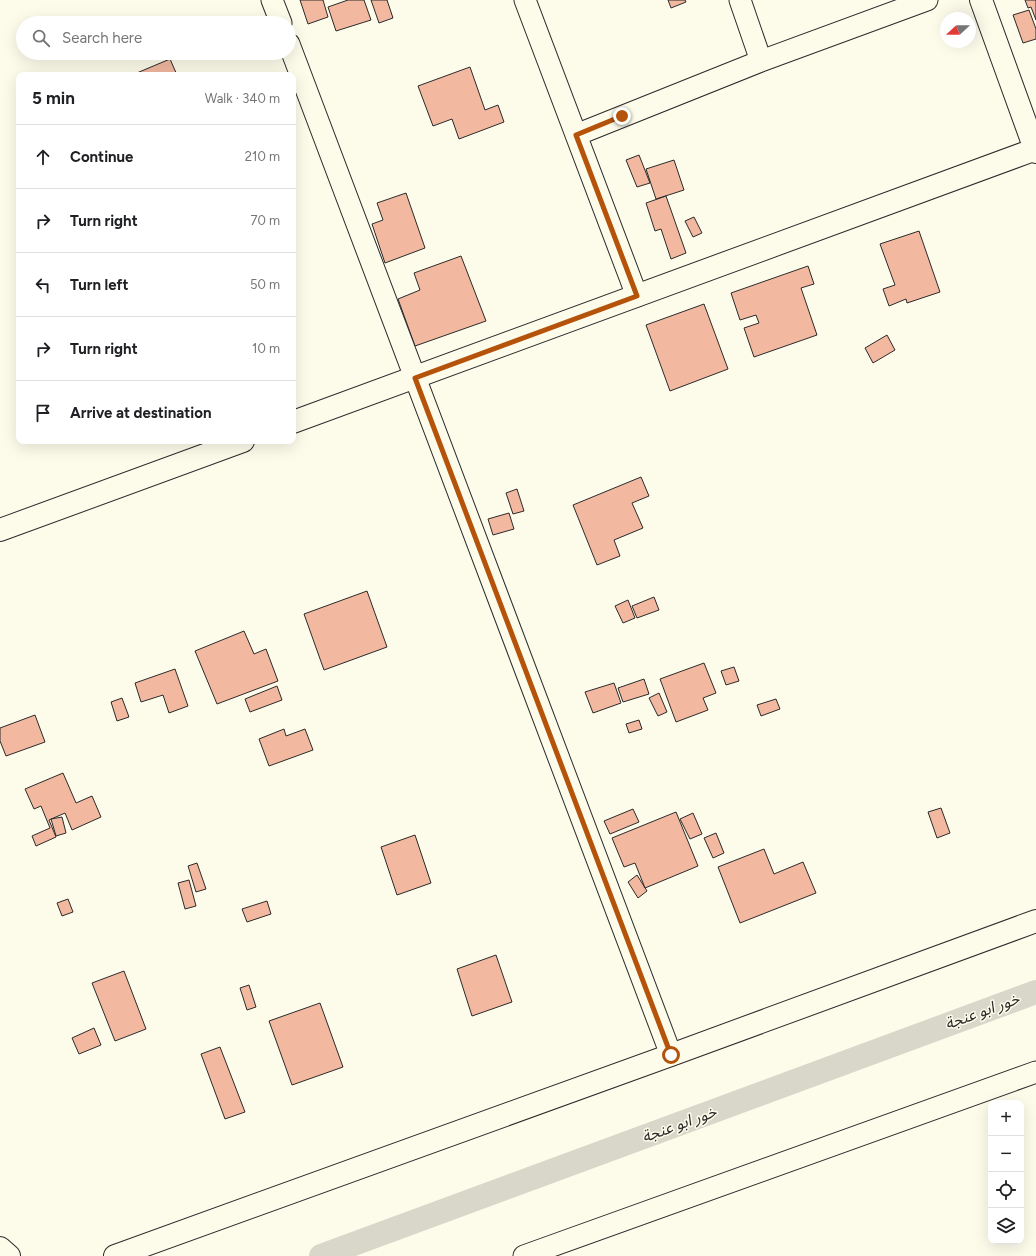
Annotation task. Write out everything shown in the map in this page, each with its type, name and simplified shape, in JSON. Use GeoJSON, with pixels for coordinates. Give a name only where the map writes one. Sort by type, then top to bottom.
{"type":"FeatureCollection","features":[{"type":"Feature","properties":{"kind":"street"},"geometry":{"type":"LineString","coordinates":[[272,0],[278,16]]}},
{"type":"Feature","properties":{"kind":"street"},"geometry":{"type":"LineString","coordinates":[[524,0],[637,296]]}},
{"type":"Feature","properties":{"kind":"street"},"geometry":{"type":"LineString","coordinates":[[740,0],[761,61]]}},
{"type":"Feature","properties":{"kind":"street"},"geometry":{"type":"LineString","coordinates":[[576,135],[761,61],[927,0]]}},
{"type":"Feature","properties":{"kind":"street"},"geometry":{"type":"LineString","coordinates":[[296,421],[1036,150],[981,0]]}},
{"type":"Feature","properties":{"kind":"street"},"geometry":{"type":"LineString","coordinates":[[295,60],[671,1055]]}},
{"type":"Feature","properties":{"kind":"street"},"geometry":{"type":"LineString","coordinates":[[0,530],[235,444]]}},
{"type":"Feature","properties":{"kind":"street"},"geometry":{"type":"LineString","coordinates":[[115,1256],[1036,921]]}},
{"type":"Feature","properties":{"kind":"street"},"geometry":{"type":"LineString","coordinates":[[524,1256],[1036,1072]]}},
{"type":"Feature","properties":{"kind":"street"},"geometry":{"type":"LineString","coordinates":[[0,1248],[9,1256]]}},
{"type":"Feature","properties":{"kind":"building"},"geometry":{"type":"Polygon","coordinates":[[[300,0],[323,0],[328,17],[308,24],[300,0]]]}},
{"type":"Feature","properties":{"kind":"building"},"geometry":{"type":"Polygon","coordinates":[[[348,0],[364,0],[371,20],[336,31],[328,7],[348,0]]]}},
{"type":"Feature","properties":{"kind":"building"},"geometry":{"type":"Polygon","coordinates":[[[371,0],[387,0],[393,18],[379,23],[371,0]]]}},
{"type":"Feature","properties":{"kind":"building"},"geometry":{"type":"Polygon","coordinates":[[[668,0],[685,0],[686,2],[671,8],[668,0]]]}},
{"type":"Feature","properties":{"kind":"building"},"geometry":{"type":"Polygon","coordinates":[[[1025,0],[1036,0],[1036,20],[1031,7],[1028,8],[1025,0]]]}},
{"type":"Feature","properties":{"kind":"building"},"geometry":{"type":"Polygon","coordinates":[[[1029,10],[1036,29],[1036,39],[1023,43],[1013,15],[1029,10]]]}},
{"type":"Feature","properties":{"kind":"building"},"geometry":{"type":"Polygon","coordinates":[[[170,60],[176,72],[139,72],[170,60]]]}},
{"type":"Feature","properties":{"kind":"building"},"geometry":{"type":"Polygon","coordinates":[[[470,67],[485,110],[498,105],[504,122],[459,139],[452,119],[433,126],[418,86],[470,67]]]}},
{"type":"Feature","properties":{"kind":"building"},"geometry":{"type":"Polygon","coordinates":[[[639,155],[650,183],[637,187],[626,160],[639,155]]]}},
{"type":"Feature","properties":{"kind":"building"},"geometry":{"type":"Polygon","coordinates":[[[674,160],[684,190],[656,199],[646,169],[674,160]]]}},
{"type":"Feature","properties":{"kind":"building"},"geometry":{"type":"Polygon","coordinates":[[[406,193],[425,248],[385,263],[372,224],[383,220],[377,203],[406,193]]]}},
{"type":"Feature","properties":{"kind":"building"},"geometry":{"type":"Polygon","coordinates":[[[666,196],[686,253],[671,259],[661,229],[655,231],[646,203],[666,196]]]}},
{"type":"Feature","properties":{"kind":"building"},"geometry":{"type":"Polygon","coordinates":[[[694,217],[702,233],[693,237],[685,221],[694,217]]]}},
{"type":"Feature","properties":{"kind":"building"},"geometry":{"type":"Polygon","coordinates":[[[919,231],[940,292],[907,303],[906,299],[889,306],[883,289],[895,285],[880,244],[919,231]]]}},
{"type":"Feature","properties":{"kind":"building"},"geometry":{"type":"Polygon","coordinates":[[[461,256],[486,321],[415,346],[398,299],[420,290],[414,273],[461,256]]]}},
{"type":"Feature","properties":{"kind":"building"},"geometry":{"type":"Polygon","coordinates":[[[808,266],[814,284],[801,288],[817,335],[754,357],[744,328],[759,323],[756,315],[740,320],[731,293],[808,266]]]}},
{"type":"Feature","properties":{"kind":"building"},"geometry":{"type":"Polygon","coordinates":[[[704,304],[728,369],[670,391],[646,325],[704,304]]]}},
{"type":"Feature","properties":{"kind":"building"},"geometry":{"type":"Polygon","coordinates":[[[887,335],[895,350],[873,363],[865,348],[887,335]]]}},
{"type":"Feature","properties":{"kind":"building"},"geometry":{"type":"Polygon","coordinates":[[[641,477],[649,496],[632,503],[643,528],[614,540],[620,556],[597,565],[573,505],[641,477]]]}},
{"type":"Feature","properties":{"kind":"building"},"geometry":{"type":"Polygon","coordinates":[[[517,489],[524,511],[513,514],[506,493],[517,489]]]}},
{"type":"Feature","properties":{"kind":"building"},"geometry":{"type":"Polygon","coordinates":[[[509,513],[514,529],[493,535],[488,519],[509,513]]]}},
{"type":"Feature","properties":{"kind":"building"},"geometry":{"type":"Polygon","coordinates":[[[367,591],[387,647],[324,670],[304,614],[367,591]]]}},
{"type":"Feature","properties":{"kind":"building"},"geometry":{"type":"Polygon","coordinates":[[[654,597],[659,610],[637,618],[632,606],[654,597]]]}},
{"type":"Feature","properties":{"kind":"building"},"geometry":{"type":"Polygon","coordinates":[[[628,600],[635,618],[623,623],[615,606],[628,600]]]}},
{"type":"Feature","properties":{"kind":"building"},"geometry":{"type":"Polygon","coordinates":[[[244,631],[254,654],[266,649],[278,681],[217,704],[195,651],[244,631]]]}},
{"type":"Feature","properties":{"kind":"building"},"geometry":{"type":"Polygon","coordinates":[[[704,663],[716,693],[703,698],[708,710],[676,722],[660,679],[704,663]]]}},
{"type":"Feature","properties":{"kind":"building"},"geometry":{"type":"Polygon","coordinates":[[[734,667],[739,681],[726,685],[721,671],[734,667]]]}},
{"type":"Feature","properties":{"kind":"building"},"geometry":{"type":"Polygon","coordinates":[[[175,669],[188,706],[169,713],[163,695],[141,702],[135,683],[175,669]]]}},
{"type":"Feature","properties":{"kind":"building"},"geometry":{"type":"Polygon","coordinates":[[[644,679],[649,694],[623,702],[618,688],[644,679]]]}},
{"type":"Feature","properties":{"kind":"building"},"geometry":{"type":"Polygon","coordinates":[[[614,683],[621,703],[593,713],[585,692],[614,683]]]}},
{"type":"Feature","properties":{"kind":"building"},"geometry":{"type":"Polygon","coordinates":[[[277,686],[282,700],[250,712],[245,699],[277,686]]]}},
{"type":"Feature","properties":{"kind":"building"},"geometry":{"type":"Polygon","coordinates":[[[659,693],[667,712],[658,716],[649,698],[659,693]]]}},
{"type":"Feature","properties":{"kind":"building"},"geometry":{"type":"Polygon","coordinates":[[[122,698],[129,717],[117,721],[111,702],[122,698]]]}},
{"type":"Feature","properties":{"kind":"building"},"geometry":{"type":"Polygon","coordinates":[[[776,699],[780,709],[761,716],[757,705],[776,699]]]}},
{"type":"Feature","properties":{"kind":"building"},"geometry":{"type":"Polygon","coordinates":[[[35,715],[45,742],[6,756],[0,741],[0,728],[35,715]]]}},
{"type":"Feature","properties":{"kind":"building"},"geometry":{"type":"Polygon","coordinates":[[[639,720],[642,729],[629,733],[626,724],[639,720]]]}},
{"type":"Feature","properties":{"kind":"building"},"geometry":{"type":"Polygon","coordinates":[[[284,729],[286,736],[305,729],[313,750],[269,766],[259,739],[284,729]]]}},
{"type":"Feature","properties":{"kind":"building"},"geometry":{"type":"Polygon","coordinates":[[[63,773],[76,803],[92,796],[101,817],[72,830],[65,813],[49,820],[56,837],[36,846],[32,836],[50,828],[41,806],[34,809],[25,789],[63,773]]]}},
{"type":"Feature","properties":{"kind":"building"},"geometry":{"type":"Polygon","coordinates":[[[941,808],[950,833],[937,838],[928,812],[941,808]]]}},
{"type":"Feature","properties":{"kind":"building"},"geometry":{"type":"Polygon","coordinates":[[[633,809],[639,822],[610,834],[604,821],[633,809]]]}},
{"type":"Feature","properties":{"kind":"building"},"geometry":{"type":"Polygon","coordinates":[[[676,812],[698,866],[645,888],[635,863],[624,867],[612,838],[676,812]]]}},
{"type":"Feature","properties":{"kind":"building"},"geometry":{"type":"Polygon","coordinates":[[[693,813],[702,834],[690,839],[680,819],[693,813]]]}},
{"type":"Feature","properties":{"kind":"building"},"geometry":{"type":"Polygon","coordinates":[[[62,817],[66,833],[56,836],[51,819],[62,817]]]}},
{"type":"Feature","properties":{"kind":"building"},"geometry":{"type":"Polygon","coordinates":[[[716,833],[724,853],[713,858],[704,838],[716,833]]]}},
{"type":"Feature","properties":{"kind":"building"},"geometry":{"type":"Polygon","coordinates":[[[415,835],[431,883],[397,895],[381,847],[415,835]]]}},
{"type":"Feature","properties":{"kind":"building"},"geometry":{"type":"Polygon","coordinates":[[[764,849],[774,874],[803,862],[816,893],[740,923],[718,867],[764,849]]]}},
{"type":"Feature","properties":{"kind":"building"},"geometry":{"type":"Polygon","coordinates":[[[197,863],[206,889],[196,892],[188,866],[197,863]]]}},
{"type":"Feature","properties":{"kind":"building"},"geometry":{"type":"Polygon","coordinates":[[[637,875],[647,891],[638,898],[628,882],[637,875]]]}},
{"type":"Feature","properties":{"kind":"building"},"geometry":{"type":"Polygon","coordinates":[[[189,880],[196,906],[185,909],[178,883],[189,880]]]}},
{"type":"Feature","properties":{"kind":"building"},"geometry":{"type":"Polygon","coordinates":[[[68,899],[73,912],[62,916],[57,903],[68,899]]]}},
{"type":"Feature","properties":{"kind":"building"},"geometry":{"type":"Polygon","coordinates":[[[267,901],[271,914],[247,922],[242,909],[267,901]]]}},
{"type":"Feature","properties":{"kind":"building"},"geometry":{"type":"Polygon","coordinates":[[[496,955],[512,1002],[472,1016],[457,969],[496,955]]]}},
{"type":"Feature","properties":{"kind":"building"},"geometry":{"type":"Polygon","coordinates":[[[124,971],[146,1029],[115,1041],[92,983],[124,971]]]}},
{"type":"Feature","properties":{"kind":"building"},"geometry":{"type":"Polygon","coordinates":[[[249,985],[256,1007],[247,1010],[240,988],[249,985]]]}},
{"type":"Feature","properties":{"kind":"building"},"geometry":{"type":"Polygon","coordinates":[[[320,1003],[343,1067],[292,1085],[269,1021],[320,1003]]]}},
{"type":"Feature","properties":{"kind":"building"},"geometry":{"type":"Polygon","coordinates":[[[94,1028],[101,1045],[79,1054],[72,1038],[94,1028]]]}},
{"type":"Feature","properties":{"kind":"building"},"geometry":{"type":"Polygon","coordinates":[[[220,1047],[245,1112],[225,1119],[201,1054],[220,1047]]]}},
{"type":"Feature","properties":{"kind":"waterway","name":"خور ابو عنجة"},"geometry":{"type":"LineString","coordinates":[[321,1256],[1036,992]]}},
{"type":"Feature","properties":{"kind":"route"},"geometry":{"type":"LineString","coordinates":[[622,116],[576,135],[637,296],[415,378],[671,1055]]}}]}
